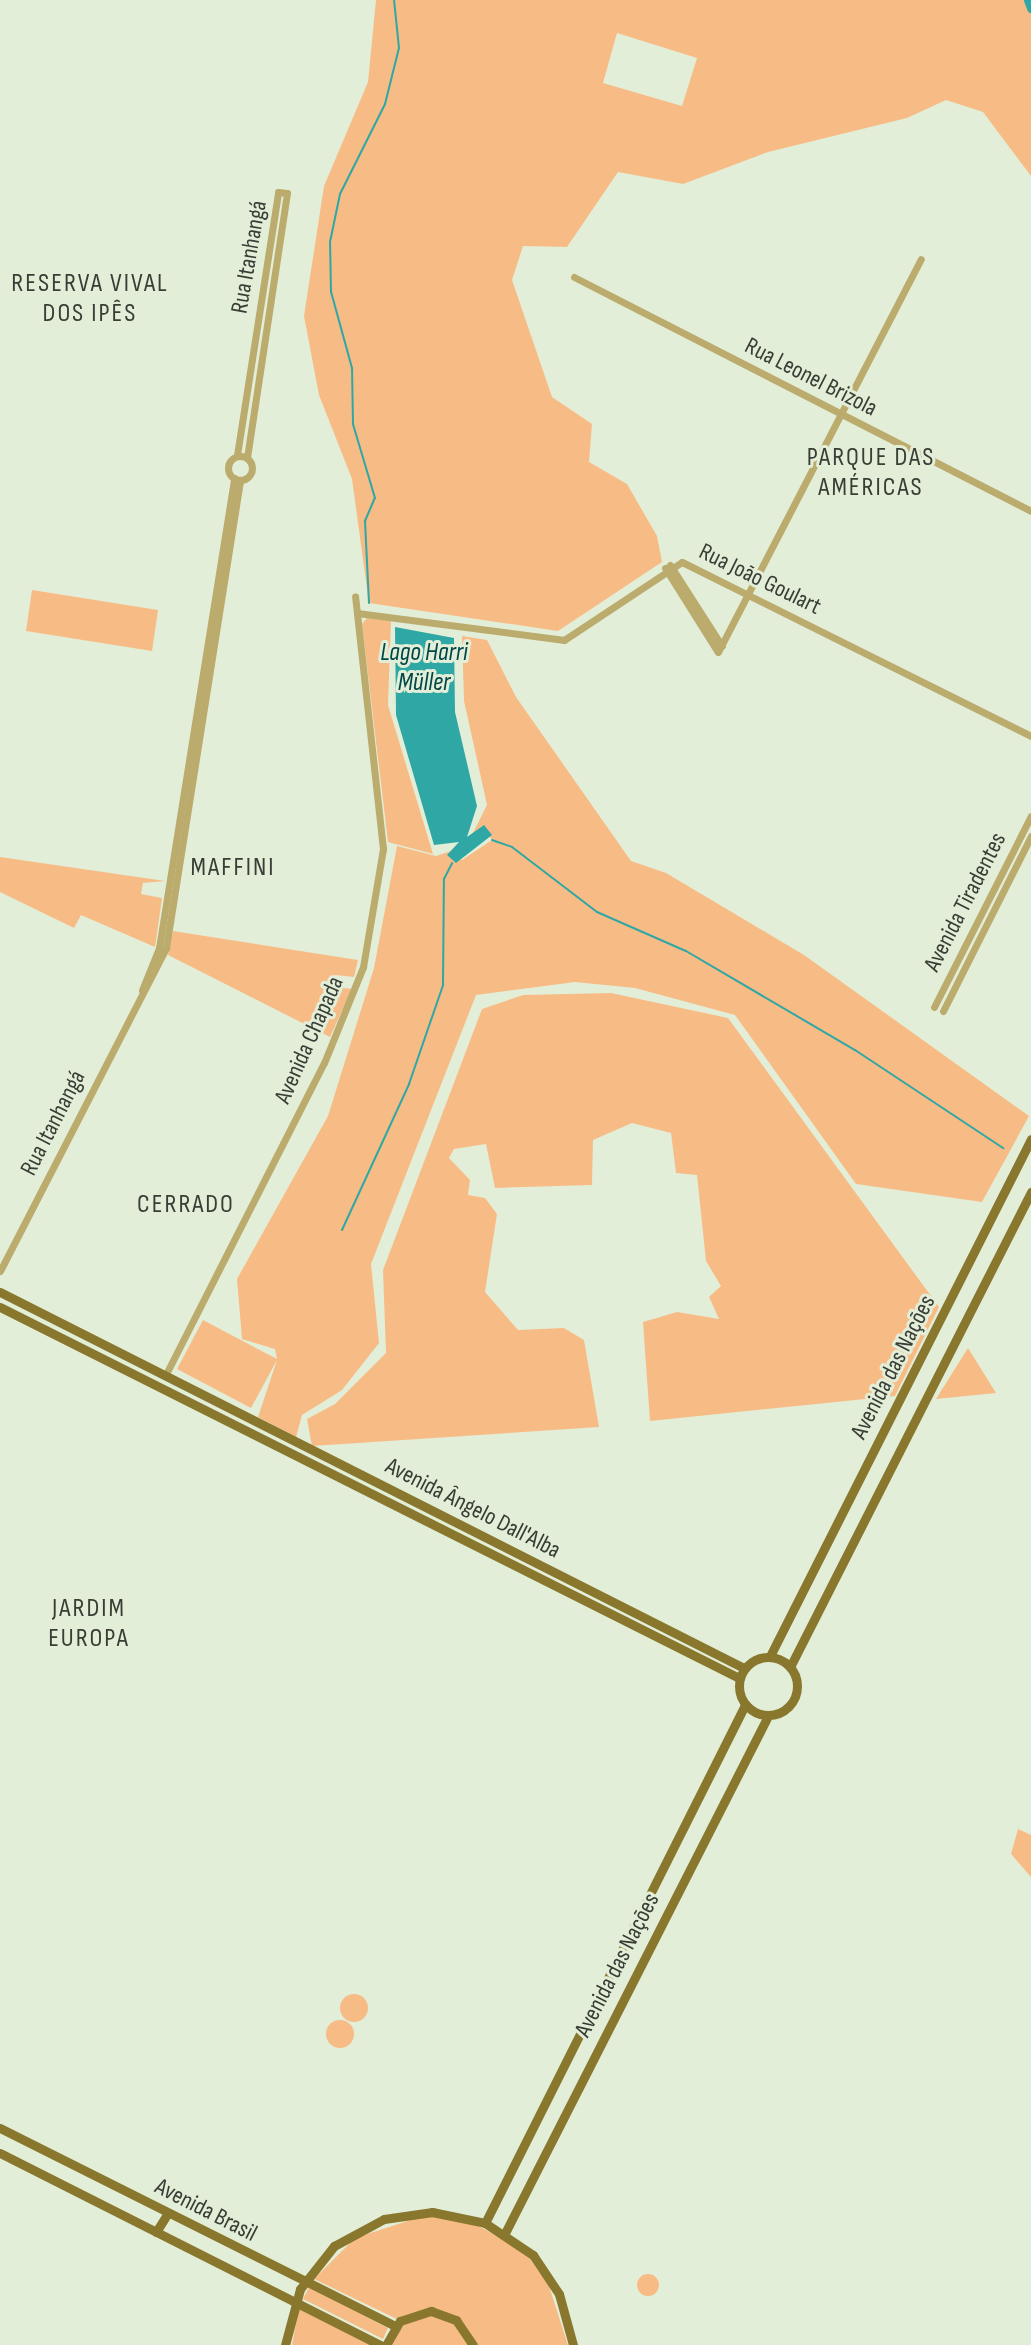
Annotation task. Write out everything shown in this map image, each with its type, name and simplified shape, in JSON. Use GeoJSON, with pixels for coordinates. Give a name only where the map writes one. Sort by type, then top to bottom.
{"type":"FeatureCollection","features":[{"type":"Feature","properties":{"kind":"main road","name":"Avenida das Nações"},"geometry":{"type":"LineString","coordinates":[[770,1656],[1031,1139]]}},
{"type":"Feature","properties":{"kind":"main road","name":"Avenida das Nações"},"geometry":{"type":"LineString","coordinates":[[790,1667],[1031,1192]]}},
{"type":"Feature","properties":{"kind":"main road","name":"Avenida Ângelo Dall'Alba"},"geometry":{"type":"LineString","coordinates":[[0,1292],[744,1668]]}},
{"type":"Feature","properties":{"kind":"main road","name":"Avenida Ângelo Dall'Alba"},"geometry":{"type":"LineString","coordinates":[[0,1307],[739,1678]]}},
{"type":"Feature","properties":{"kind":"main road"},"geometry":{"type":"LineString","coordinates":[[159,1387],[168,1384],[165,1376]]}},
{"type":"Feature","properties":{"kind":"main road"},"geometry":{"type":"LineString","coordinates":[[770,1656],[790,1667],[796,1695],[768,1716],[745,1705],[739,1678],[744,1668],[770,1656]]}},
{"type":"Feature","properties":{"kind":"main road","name":"Avenida das Nações"},"geometry":{"type":"LineString","coordinates":[[485,2223],[745,1705]]}},
{"type":"Feature","properties":{"kind":"main road","name":"Avenida das Nações"},"geometry":{"type":"LineString","coordinates":[[505,2233],[768,1716]]}},
{"type":"Feature","properties":{"kind":"main road","name":"Avenida Brasil"},"geometry":{"type":"LineString","coordinates":[[0,2128],[395,2326]]}},
{"type":"Feature","properties":{"kind":"main road","name":"Avenida Brasil"},"geometry":{"type":"LineString","coordinates":[[0,2153],[383,2345]]}},
{"type":"Feature","properties":{"kind":"main road"},"geometry":{"type":"LineString","coordinates":[[285,2345],[294,2302],[303,2281],[334,2246],[384,2219],[432,2212],[485,2223],[505,2233],[546,2271],[573,2345]]}},
{"type":"Feature","properties":{"kind":"main road"},"geometry":{"type":"LineString","coordinates":[[160,2234],[169,2214]]}},
{"type":"Feature","properties":{"kind":"main road"},"geometry":{"type":"LineString","coordinates":[[383,2345],[395,2326],[418,2312],[437,2312],[461,2325],[473,2345]]}},
{"type":"Feature","properties":{"kind":"street","name":"Rua Itanhangá"},"geometry":{"type":"LineString","coordinates":[[237,455],[278,192],[287,193],[247,457]]}},
{"type":"Feature","properties":{"kind":"street"},"geometry":{"type":"LineString","coordinates":[[668,566],[720,649],[921,259]]}},
{"type":"Feature","properties":{"kind":"street","name":"Rua Leonel Brizola"},"geometry":{"type":"LineString","coordinates":[[574,277],[1031,511]]}},
{"type":"Feature","properties":{"kind":"street"},"geometry":{"type":"LineString","coordinates":[[237,455],[247,457],[252,472],[237,479],[228,468],[237,455]]}},
{"type":"Feature","properties":{"kind":"street","name":"Rua Itanhangá"},"geometry":{"type":"LineString","coordinates":[[0,1271],[141,992],[159,948],[237,479]]}},
{"type":"Feature","properties":{"kind":"street","name":"Rua João Goulart"},"geometry":{"type":"LineString","coordinates":[[360,615],[379,613],[564,640],[668,566],[682,562],[1031,736]]}},
{"type":"Feature","properties":{"kind":"street","name":"Avenida Chapada"},"geometry":{"type":"LineString","coordinates":[[165,1376],[324,1063],[363,967],[383,849],[360,615],[355,597]]}},
{"type":"Feature","properties":{"kind":"street","name":"Avenida Tiradentes"},"geometry":{"type":"LineString","coordinates":[[934,1007],[1031,816]]}},
{"type":"Feature","properties":{"kind":"street","name":"Avenida Tiradentes"},"geometry":{"type":"LineString","coordinates":[[943,1011],[1031,836]]}},
{"type":"Feature","properties":{"kind":"shaded area"},"geometry":{"type":"Polygon","coordinates":[[[376,0],[1031,0],[1031,176],[983,112],[946,100],[907,118],[768,152],[683,184],[618,172],[567,247],[523,246],[512,280],[552,397],[592,424],[589,462],[627,484],[657,536],[662,562],[558,631],[369,603],[352,479],[319,395],[304,316],[324,186],[368,82],[376,0]],[[617,33],[603,83],[682,106],[697,58],[617,33]]]}},
{"type":"Feature","properties":{"kind":"shaded area"},"geometry":{"type":"Polygon","coordinates":[[[32,590],[158,610],[152,651],[26,631],[32,590]]]}},
{"type":"Feature","properties":{"kind":"shaded area"},"geometry":{"type":"Polygon","coordinates":[[[367,618],[391,621],[388,705],[433,854],[388,842],[362,624],[367,618]]]}},
{"type":"Feature","properties":{"kind":"shaded area"},"geometry":{"type":"Polygon","coordinates":[[[462,636],[487,640],[516,697],[631,861],[666,873],[804,955],[1029,1116],[982,1202],[856,1184],[735,1015],[635,988],[575,982],[476,995],[371,1264],[379,1343],[342,1390],[302,1415],[296,1437],[258,1417],[277,1360],[251,1408],[177,1369],[203,1320],[277,1359],[275,1349],[242,1339],[237,1279],[328,1116],[374,968],[397,846],[436,856],[457,849],[447,855],[462,860],[492,840],[482,826],[470,839],[487,805],[464,701],[462,636]]]}},
{"type":"Feature","properties":{"kind":"shaded area"},"geometry":{"type":"Polygon","coordinates":[[[0,857],[165,881],[143,883],[141,894],[162,898],[155,947],[81,915],[74,928],[0,892],[0,857]]]}},
{"type":"Feature","properties":{"kind":"shaded area"},"geometry":{"type":"Polygon","coordinates":[[[173,931],[358,960],[354,977],[335,975],[334,987],[352,989],[330,1037],[168,955],[173,931]]]}},
{"type":"Feature","properties":{"kind":"shaded area"},"geometry":{"type":"Polygon","coordinates":[[[611,993],[728,1018],[939,1307],[895,1396],[650,1421],[643,1322],[677,1312],[719,1319],[709,1297],[721,1286],[706,1261],[697,1175],[676,1173],[671,1133],[632,1123],[593,1140],[592,1185],[495,1188],[486,1144],[454,1149],[449,1158],[470,1180],[468,1195],[485,1198],[497,1214],[485,1292],[518,1330],[564,1328],[584,1340],[599,1427],[312,1446],[307,1419],[335,1404],[386,1353],[383,1270],[482,1009],[523,995],[611,993]]]}},
{"type":"Feature","properties":{"kind":"shaded area"},"geometry":{"type":"Polygon","coordinates":[[[968,1348],[996,1393],[936,1399],[968,1348]]]}},
{"type":"Feature","properties":{"kind":"shaded area"},"geometry":{"type":"Polygon","coordinates":[[[1018,1829],[1031,1835],[1031,1877],[1011,1854],[1018,1829]]]}},
{"type":"Feature","properties":{"kind":"shaded area"},"geometry":{"type":"Polygon","coordinates":[[[354,1994],[364,1998],[368,2008],[364,2018],[354,2022],[344,2018],[340,2008],[344,1998],[354,1994]]]}},
{"type":"Feature","properties":{"kind":"shaded area"},"geometry":{"type":"Polygon","coordinates":[[[340,2020],[350,2024],[354,2034],[350,2044],[340,2048],[330,2044],[326,2034],[330,2024],[340,2020]]]}},
{"type":"Feature","properties":{"kind":"shaded area"},"geometry":{"type":"Polygon","coordinates":[[[426,2215],[477,2225],[525,2252],[549,2286],[568,2345],[390,2345],[405,2323],[314,2279],[355,2238],[426,2215]]]}},
{"type":"Feature","properties":{"kind":"shaded area"},"geometry":{"type":"Polygon","coordinates":[[[648,2274],[656,2277],[659,2285],[656,2293],[648,2296],[640,2293],[637,2285],[640,2277],[648,2274]]]}},
{"type":"Feature","properties":{"kind":"shaded area"},"geometry":{"type":"Polygon","coordinates":[[[309,2287],[388,2328],[383,2339],[303,2299],[309,2287]]]}},
{"type":"Feature","properties":{"kind":"shaded area"},"geometry":{"type":"Polygon","coordinates":[[[299,2308],[371,2345],[292,2345],[299,2308]]]}},
{"type":"Feature","properties":{"kind":"water","name":"Lago Harri Müller"},"geometry":{"type":"Polygon","coordinates":[[[395,627],[454,638],[455,712],[477,806],[467,837],[484,825],[492,835],[456,863],[447,855],[459,842],[434,845],[396,715],[395,627]]]}},
{"type":"Feature","properties":{"kind":"waterway"},"geometry":{"type":"LineString","coordinates":[[369,603],[365,521],[375,498],[353,424],[352,368],[331,292],[330,242],[340,194],[385,104],[399,48],[394,0]]}},
{"type":"Feature","properties":{"kind":"waterway"},"geometry":{"type":"LineString","coordinates":[[1028,0],[1031,8]]}},
{"type":"Feature","properties":{"kind":"waterway"},"geometry":{"type":"LineString","coordinates":[[492,840],[512,847],[597,912],[686,951],[855,1050],[1003,1148]]}},
{"type":"Feature","properties":{"kind":"waterway"},"geometry":{"type":"LineString","coordinates":[[342,1230],[409,1084],[443,985],[444,879],[452,863]]}},
{"type":"Feature","properties":{"kind":"district","name":"RESERVA VIVAL DOS IPÊS"},"geometry":{"type":"Point","coordinates":[90,299]}},
{"type":"Feature","properties":{"kind":"district","name":"PARQUE DAS AMÉRICAS"},"geometry":{"type":"Point","coordinates":[871,473]}},
{"type":"Feature","properties":{"kind":"district","name":"MAFFINI"},"geometry":{"type":"Point","coordinates":[233,868]}},
{"type":"Feature","properties":{"kind":"district","name":"CERRADO"},"geometry":{"type":"Point","coordinates":[186,1205]}},
{"type":"Feature","properties":{"kind":"district","name":"JARDIM EUROPA"},"geometry":{"type":"Point","coordinates":[89,1624]}}]}
